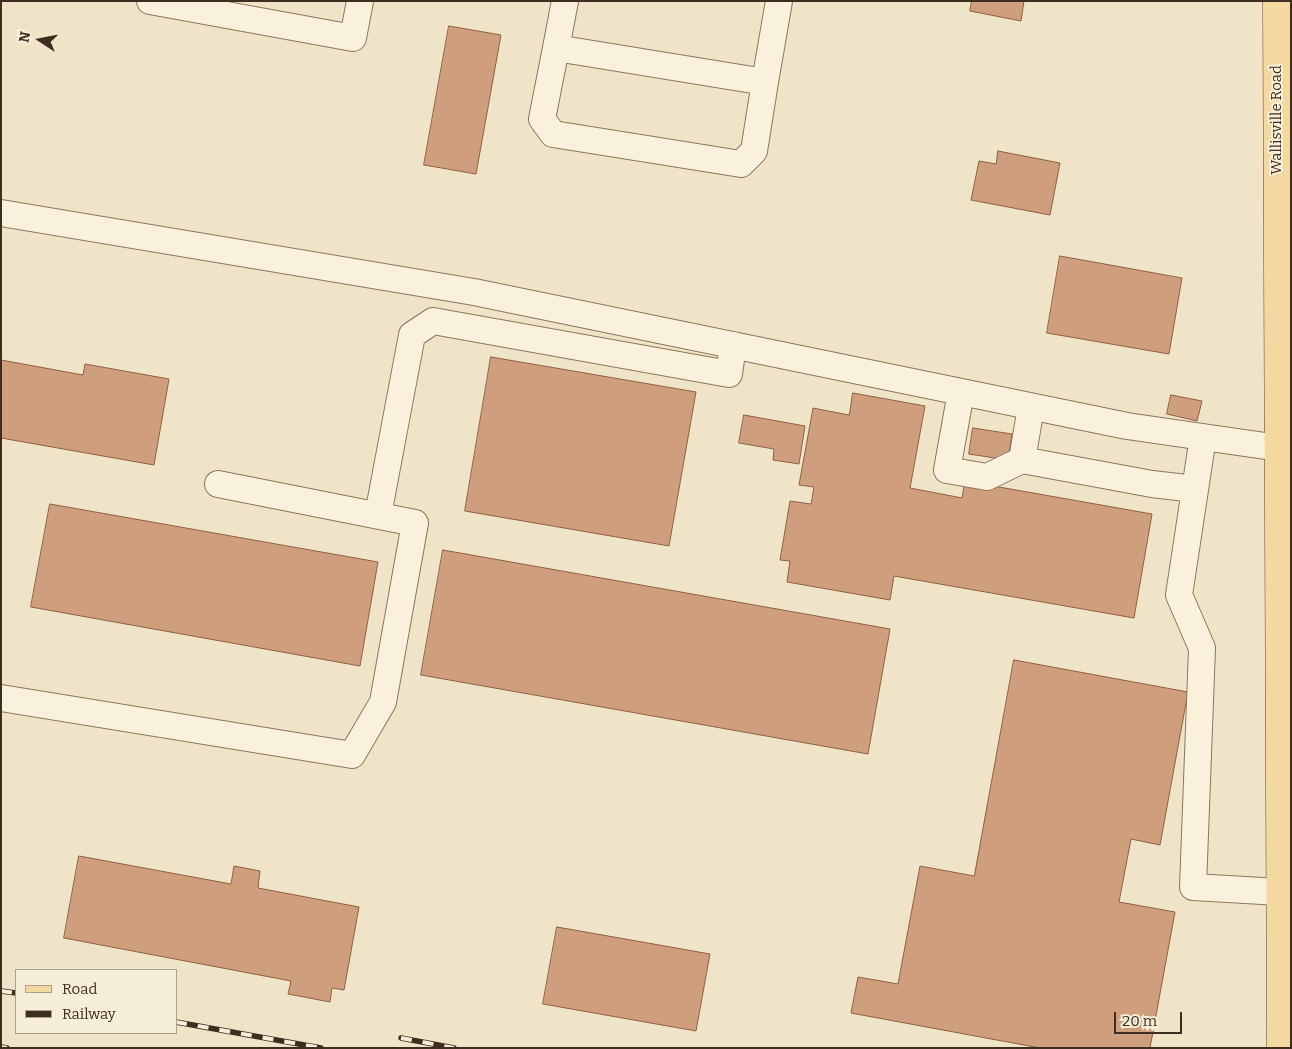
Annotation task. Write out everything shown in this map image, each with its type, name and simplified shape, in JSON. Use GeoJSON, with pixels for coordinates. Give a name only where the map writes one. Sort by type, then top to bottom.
{"type":"FeatureCollection","features":[{"type":"Feature","properties":{"kind":"main road","name":"Wallisville Road"},"geometry":{"type":"LineString","coordinates":[[1277,1],[1284,87],[1285,361],[1279,448],[1286,893],[1281,1048]]}},
{"type":"Feature","properties":{"kind":"lane"},"geometry":{"type":"LineString","coordinates":[[150,1],[353,38],[360,1]]}},
{"type":"Feature","properties":{"kind":"lane"},"geometry":{"type":"LineString","coordinates":[[565,1],[542,119],[552,134],[741,164],[754,151],[779,1]]}},
{"type":"Feature","properties":{"kind":"lane"},"geometry":{"type":"LineString","coordinates":[[556,48],[765,82]]}},
{"type":"Feature","properties":{"kind":"lane"},"geometry":{"type":"LineString","coordinates":[[1,213],[474,292],[1127,426],[1279,448]]}},
{"type":"Feature","properties":{"kind":"lane"},"geometry":{"type":"LineString","coordinates":[[378,515],[412,335],[433,321],[729,374],[733,345]]}},
{"type":"Feature","properties":{"kind":"lane"},"geometry":{"type":"LineString","coordinates":[[961,392],[947,470],[987,477],[1022,460],[1152,484],[1195,489]]}},
{"type":"Feature","properties":{"kind":"lane"},"geometry":{"type":"LineString","coordinates":[[1022,460],[1032,407]]}},
{"type":"Feature","properties":{"kind":"lane"},"geometry":{"type":"LineString","coordinates":[[1203,437],[1179,596],[1202,648],[1193,887],[1286,893]]}},
{"type":"Feature","properties":{"kind":"lane"},"geometry":{"type":"LineString","coordinates":[[1,698],[352,755],[383,702],[415,523],[218,484]]}},
{"type":"Feature","properties":{"kind":"building"},"geometry":{"type":"Polygon","coordinates":[[[972,1],[1024,1],[1021,21],[970,11],[972,1]]]}},
{"type":"Feature","properties":{"kind":"building"},"geometry":{"type":"Polygon","coordinates":[[[449,26],[501,35],[476,174],[424,165],[449,26]]]}},
{"type":"Feature","properties":{"kind":"building"},"geometry":{"type":"Polygon","coordinates":[[[998,151],[1060,163],[1050,215],[971,200],[979,161],[996,164],[998,151]]]}},
{"type":"Feature","properties":{"kind":"building"},"geometry":{"type":"Polygon","coordinates":[[[1060,256],[1182,278],[1169,354],[1047,333],[1060,256]]]}},
{"type":"Feature","properties":{"kind":"building"},"geometry":{"type":"Polygon","coordinates":[[[491,357],[696,392],[669,546],[465,511],[491,357]]]}},
{"type":"Feature","properties":{"kind":"building"},"geometry":{"type":"Polygon","coordinates":[[[1,360],[83,375],[85,364],[169,379],[154,465],[1,438],[1,360]]]}},
{"type":"Feature","properties":{"kind":"building"},"geometry":{"type":"Polygon","coordinates":[[[853,393],[925,406],[910,488],[962,498],[965,481],[1152,514],[1134,618],[894,576],[890,600],[787,582],[790,561],[780,560],[790,501],[811,504],[814,487],[799,485],[813,408],[849,415],[853,393]]]}},
{"type":"Feature","properties":{"kind":"building"},"geometry":{"type":"Polygon","coordinates":[[[1171,395],[1202,401],[1197,421],[1167,414],[1171,395]]]}},
{"type":"Feature","properties":{"kind":"building"},"geometry":{"type":"Polygon","coordinates":[[[744,415],[805,426],[799,464],[773,460],[774,449],[739,443],[744,415]]]}},
{"type":"Feature","properties":{"kind":"building"},"geometry":{"type":"Polygon","coordinates":[[[973,428],[1012,434],[1008,460],[969,454],[973,428]]]}},
{"type":"Feature","properties":{"kind":"building"},"geometry":{"type":"Polygon","coordinates":[[[50,504],[378,562],[360,666],[31,607],[50,504]]]}},
{"type":"Feature","properties":{"kind":"building"},"geometry":{"type":"Polygon","coordinates":[[[443,550],[890,629],[868,754],[421,675],[443,550]]]}},
{"type":"Feature","properties":{"kind":"building"},"geometry":{"type":"Polygon","coordinates":[[[1014,660],[1188,692],[1160,845],[1131,839],[1119,902],[1175,912],[1150,1048],[1040,1048],[851,1013],[858,977],[898,984],[920,866],[974,876],[1014,660]]]}},
{"type":"Feature","properties":{"kind":"building"},"geometry":{"type":"Polygon","coordinates":[[[79,856],[231,884],[234,866],[260,871],[258,888],[359,907],[344,990],[332,988],[330,1002],[288,994],[291,981],[64,938],[79,856]]]}},
{"type":"Feature","properties":{"kind":"building"},"geometry":{"type":"Polygon","coordinates":[[[557,927],[710,954],[696,1031],[543,1004],[557,927]]]}},
{"type":"Feature","properties":{"kind":"railway"},"geometry":{"type":"LineString","coordinates":[[1,991],[15,993]]}},
{"type":"Feature","properties":{"kind":"railway"},"geometry":{"type":"LineString","coordinates":[[178,1022],[321,1048]]}},
{"type":"Feature","properties":{"kind":"railway"},"geometry":{"type":"LineString","coordinates":[[401,1038],[454,1048]]}},
{"type":"Feature","properties":{"kind":"railway"},"geometry":{"type":"LineString","coordinates":[[1,1047],[7,1048]]}}]}
